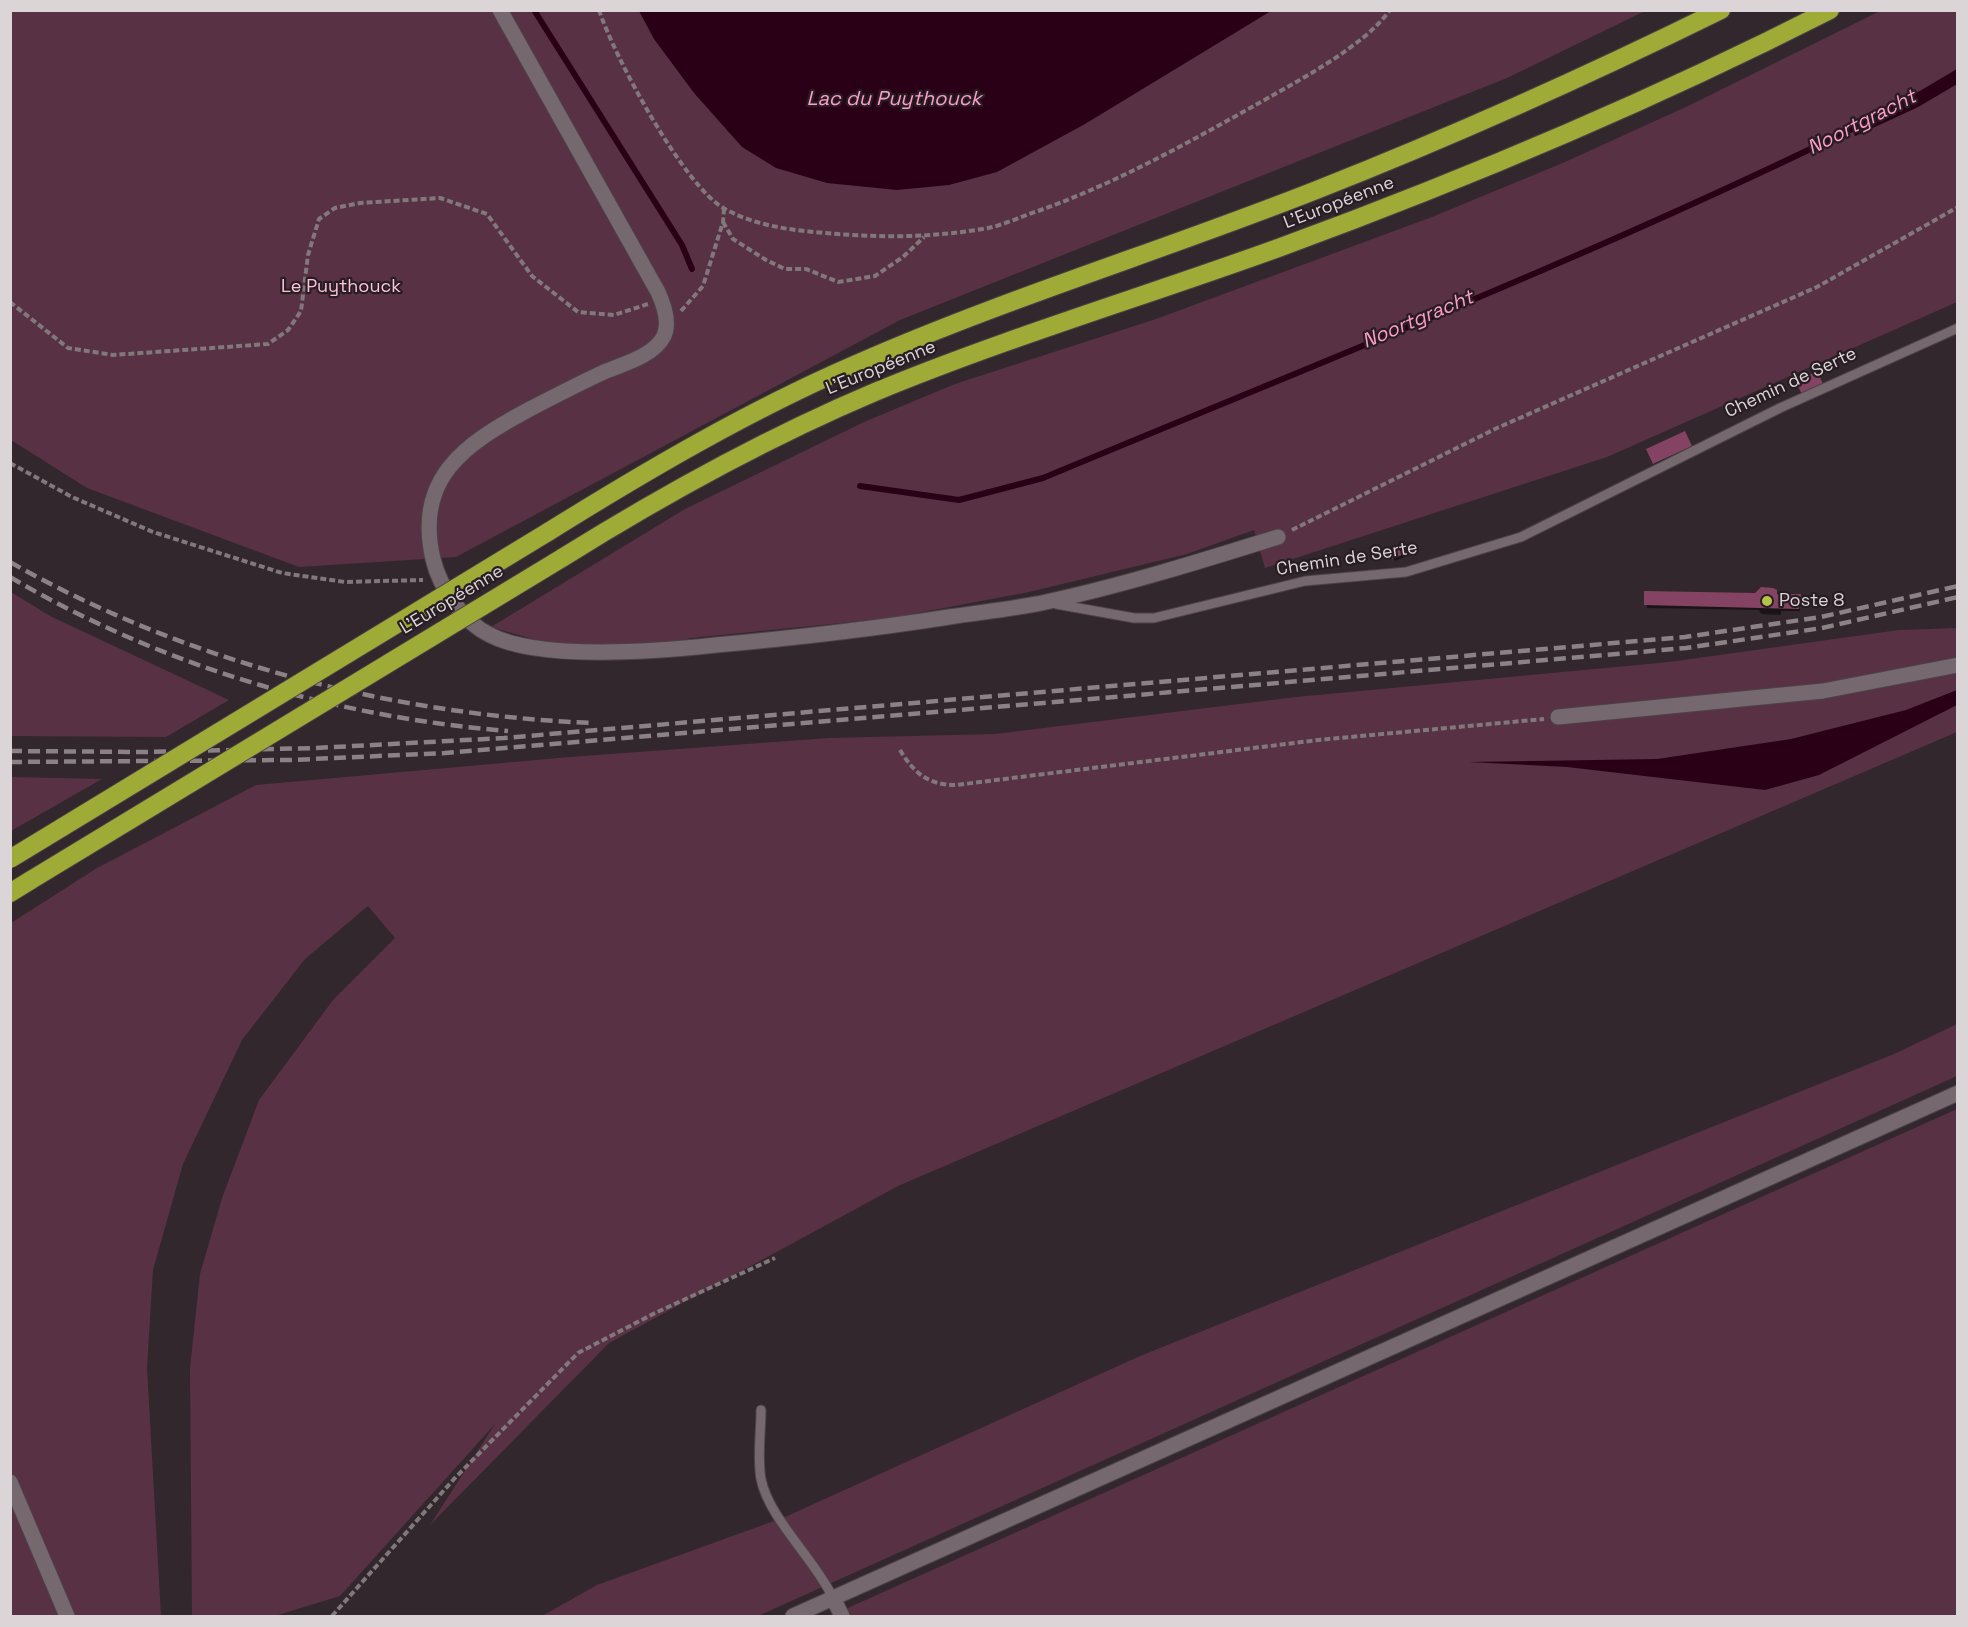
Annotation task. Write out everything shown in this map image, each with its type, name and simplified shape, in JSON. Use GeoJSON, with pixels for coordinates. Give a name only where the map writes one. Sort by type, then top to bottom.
{"type":"FeatureCollection","features":[{"type":"Feature","properties":{"kind":"highway","name":"L'Européenne"},"geometry":{"type":"LineString","coordinates":[[10,859],[548,532],[704,441],[851,366],[1007,303],[1216,229],[1417,150],[1601,68],[1721,10]]}},
{"type":"Feature","properties":{"kind":"highway","name":"L'Européenne"},"geometry":{"type":"LineString","coordinates":[[10,893],[704,474],[869,395],[1022,336],[1282,247],[1445,184],[1640,101],[1830,10]]}},
{"type":"Feature","properties":{"kind":"street"},"geometry":{"type":"LineString","coordinates":[[500,10],[663,303],[667,326]]}},
{"type":"Feature","properties":{"kind":"street","name":"Chemin de Serte"},"geometry":{"type":"LineString","coordinates":[[667,326],[661,340],[650,351],[580,383],[502,424],[474,442],[454,459],[436,488],[430,514],[431,551],[439,579],[459,608],[478,628],[496,638],[530,646],[650,651],[842,633],[1043,603]]}},
{"type":"Feature","properties":{"kind":"street"},"geometry":{"type":"LineString","coordinates":[[1043,603],[1171,571],[1278,537]]}},
{"type":"Feature","properties":{"kind":"street"},"geometry":{"type":"LineString","coordinates":[[1558,717],[1812,693],[1880,682],[1958,665]]}},
{"type":"Feature","properties":{"kind":"street"},"geometry":{"type":"LineString","coordinates":[[792,1617],[1958,1093]]}},
{"type":"Feature","properties":{"kind":"street"},"geometry":{"type":"LineString","coordinates":[[10,1482],[67,1617]]}},
{"type":"Feature","properties":{"kind":"street"},"geometry":{"type":"LineString","coordinates":[[833,1598],[842,1617]]}},
{"type":"Feature","properties":{"kind":"lane","name":"Chemin de Serte"},"geometry":{"type":"LineString","coordinates":[[1043,603],[1074,605],[1134,618],[1154,618],[1305,581],[1406,572],[1456,559],[1521,537],[1780,408],[1958,328]]}},
{"type":"Feature","properties":{"kind":"lane"},"geometry":{"type":"LineString","coordinates":[[761,1410],[760,1468],[763,1487],[772,1508],[822,1575],[833,1598]]}},
{"type":"Feature","properties":{"kind":"path"},"geometry":{"type":"LineString","coordinates":[[599,10],[603,24],[652,119],[694,183],[724,209],[782,230],[880,237],[926,236],[990,228],[1071,199],[1149,165],[1316,70],[1381,23],[1390,10]]}},
{"type":"Feature","properties":{"kind":"path"},"geometry":{"type":"LineString","coordinates":[[10,302],[68,348],[113,355],[268,344],[288,330],[301,310],[308,255],[319,219],[335,208],[360,203],[440,198],[487,214],[532,276],[578,312],[614,315],[643,304],[663,303]]}},
{"type":"Feature","properties":{"kind":"path"},"geometry":{"type":"LineString","coordinates":[[1278,537],[1497,428],[1817,287],[1958,207]]}},
{"type":"Feature","properties":{"kind":"path"},"geometry":{"type":"LineString","coordinates":[[667,326],[702,286],[723,222],[724,209]]}},
{"type":"Feature","properties":{"kind":"path"},"geometry":{"type":"LineString","coordinates":[[723,222],[733,239],[766,260],[785,269],[806,269],[838,282],[875,276],[903,257],[926,236]]}},
{"type":"Feature","properties":{"kind":"path"},"geometry":{"type":"LineString","coordinates":[[10,463],[72,497],[153,532],[282,573],[359,583],[439,579]]}},
{"type":"Feature","properties":{"kind":"path"},"geometry":{"type":"LineString","coordinates":[[900,750],[911,767],[924,778],[937,783],[956,784],[1318,741],[1558,717]]}},
{"type":"Feature","properties":{"kind":"path"},"geometry":{"type":"LineString","coordinates":[[332,1617],[454,1479],[578,1353],[655,1313],[775,1258]]}},
{"type":"Feature","properties":{"kind":"green space","name":"Le Puythouck"},"geometry":{"type":"Polygon","coordinates":[[[10,11],[1645,11],[1507,78],[900,320],[456,557],[299,567],[87,488],[11,440],[10,11]]]}},
{"type":"Feature","properties":{"kind":"green space"},"geometry":{"type":"Polygon","coordinates":[[[1880,11],[1957,11],[1957,69],[1920,91],[1849,124],[1856,136],[1918,107],[1957,84],[1957,302],[1607,457],[1265,568],[1254,530],[1187,554],[1029,592],[891,618],[691,638],[610,661],[491,627],[685,509],[864,422],[955,384],[1156,319],[1432,217],[1565,162],[1688,106],[1880,11]]]}},
{"type":"Feature","properties":{"kind":"green space"},"geometry":{"type":"Polygon","coordinates":[[[11,592],[50,616],[229,700],[166,737],[11,736],[11,592]]]}},
{"type":"Feature","properties":{"kind":"green space"},"geometry":{"type":"Polygon","coordinates":[[[1957,628],[1957,732],[898,1186],[609,1343],[430,1525],[495,1424],[340,1596],[275,1616],[192,1616],[190,1368],[200,1274],[222,1198],[259,1100],[333,1000],[395,938],[368,906],[305,959],[242,1040],[183,1164],[153,1270],[147,1368],[161,1616],[11,1616],[11,923],[97,868],[256,785],[570,757],[829,738],[995,734],[1296,697],[1669,662],[1899,630],[1957,628]]]}},
{"type":"Feature","properties":{"kind":"green space"},"geometry":{"type":"Polygon","coordinates":[[[11,777],[102,779],[11,831],[11,777]]]}},
{"type":"Feature","properties":{"kind":"green space"},"geometry":{"type":"Polygon","coordinates":[[[1957,1024],[1957,1076],[758,1616],[542,1616],[597,1585],[785,1517],[1140,1356],[1894,1054],[1957,1024]]]}},
{"type":"Feature","properties":{"kind":"green space"},"geometry":{"type":"Polygon","coordinates":[[[1957,1109],[1957,1616],[830,1616],[1957,1109]]]}},
{"type":"Feature","properties":{"kind":"water","name":"Lac du Puythouck"},"geometry":{"type":"Polygon","coordinates":[[[639,11],[1271,11],[1085,124],[997,172],[949,185],[897,190],[827,183],[776,168],[742,147],[694,93],[654,39],[639,11]]]}},
{"type":"Feature","properties":{"kind":"water"},"geometry":{"type":"Polygon","coordinates":[[[1957,69],[1957,84],[1918,107],[1855,136],[1849,123],[1920,91],[1957,69]]]}},
{"type":"Feature","properties":{"kind":"water"},"geometry":{"type":"Polygon","coordinates":[[[1957,690],[1957,705],[1819,775],[1765,790],[1567,767],[1469,762],[1657,759],[1791,739],[1906,710],[1957,690]]]}},
{"type":"Feature","properties":{"kind":"building"},"geometry":{"type":"Polygon","coordinates":[[[1817,371],[1824,386],[1802,395],[1796,381],[1817,371]]]}},
{"type":"Feature","properties":{"kind":"building"},"geometry":{"type":"Polygon","coordinates":[[[1685,431],[1692,446],[1653,464],[1646,449],[1685,431]]]}},
{"type":"Feature","properties":{"kind":"building"},"geometry":{"type":"Polygon","coordinates":[[[1404,545],[1407,553],[1392,559],[1389,550],[1404,545]]]}},
{"type":"Feature","properties":{"kind":"building"},"geometry":{"type":"Polygon","coordinates":[[[1761,587],[1773,588],[1777,590],[1777,594],[1801,594],[1799,609],[1644,605],[1644,591],[1755,593],[1761,587]]]}},
{"type":"Feature","properties":{"kind":"waterway"},"geometry":{"type":"LineString","coordinates":[[534,10],[682,245],[692,269]]}},
{"type":"Feature","properties":{"kind":"waterway","name":"Noortgracht"},"geometry":{"type":"LineString","coordinates":[[860,486],[959,500],[1043,478],[1556,264],[1758,174],[1858,126]]}},
{"type":"Feature","properties":{"kind":"railway"},"geometry":{"type":"LineString","coordinates":[[10,562],[77,597],[147,628],[219,655],[292,677],[367,695],[442,709],[517,718],[593,723]]}},
{"type":"Feature","properties":{"kind":"railway"},"geometry":{"type":"LineString","coordinates":[[10,577],[68,609],[127,637],[250,682],[314,700],[378,714],[508,731]]}},
{"type":"Feature","properties":{"kind":"railway"},"geometry":{"type":"LineString","coordinates":[[10,751],[147,752],[316,748],[504,738],[1685,637],[1821,617],[1958,586]]}},
{"type":"Feature","properties":{"kind":"railway"},"geometry":{"type":"LineString","coordinates":[[10,762],[291,760],[445,753],[1044,703],[1686,648],[1822,628],[1958,597]]}},
{"type":"Feature","properties":{"kind":"place","name":"Poste 8"},"geometry":{"type":"Point","coordinates":[1767,601]}}]}
